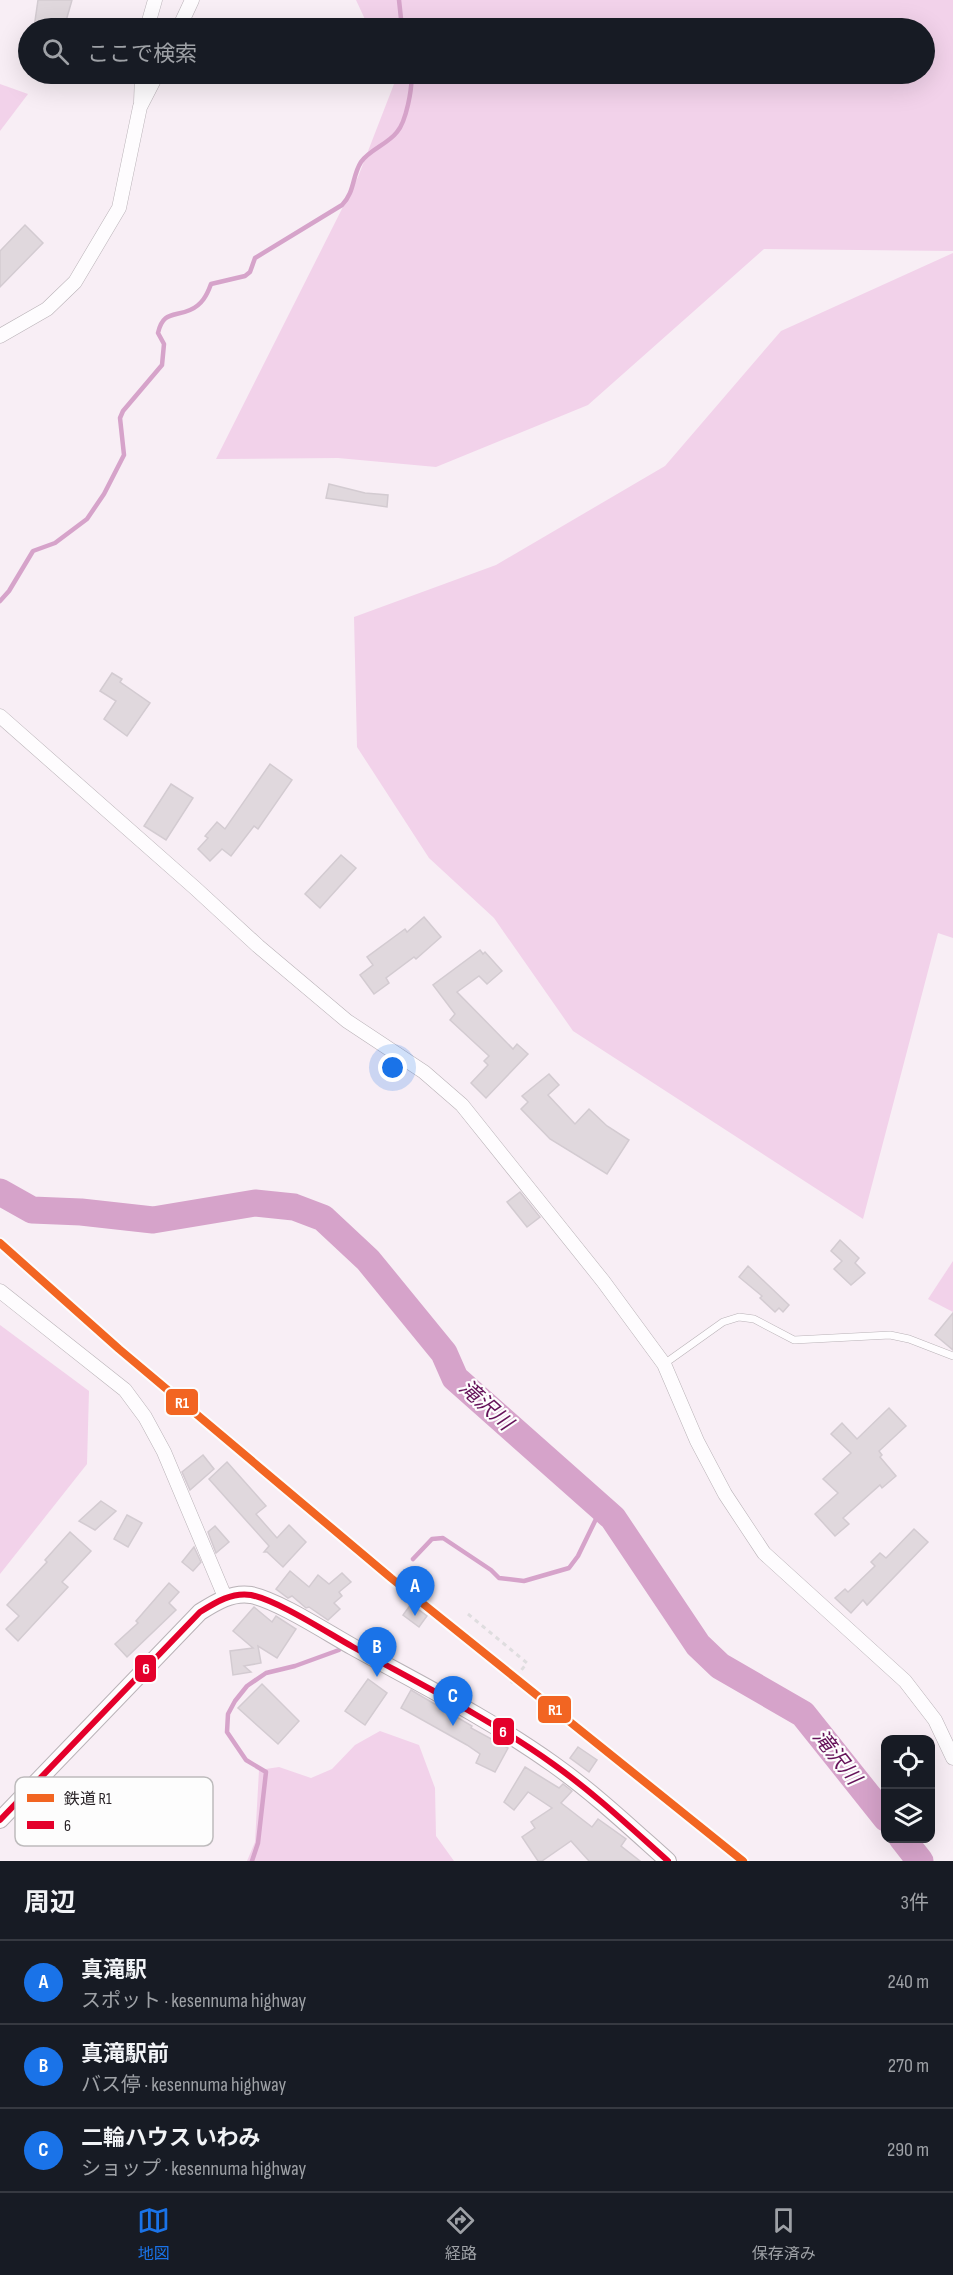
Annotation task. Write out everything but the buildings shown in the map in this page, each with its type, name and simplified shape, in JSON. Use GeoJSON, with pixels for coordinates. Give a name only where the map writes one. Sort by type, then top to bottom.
{"type":"FeatureCollection","features":[{"type":"Feature","properties":{"kind":"street"},"geometry":{"type":"LineString","coordinates":[[150,18],[155,0]]}},
{"type":"Feature","properties":{"kind":"street"},"geometry":{"type":"LineString","coordinates":[[183,18],[192,0]]}},
{"type":"Feature","properties":{"kind":"street"},"geometry":{"type":"LineString","coordinates":[[0,336],[47,309],[75,282],[119,208],[140,107],[141,84]]}},
{"type":"Feature","properties":{"kind":"street"},"geometry":{"type":"LineString","coordinates":[[140,107],[152,84]]}},
{"type":"Feature","properties":{"kind":"street"},"geometry":{"type":"LineString","coordinates":[[0,716],[258,946],[347,1021],[424,1072],[462,1105],[603,1281],[664,1364],[697,1441],[725,1494],[764,1553],[905,1681],[935,1720],[953,1758]]}},
{"type":"Feature","properties":{"kind":"street"},"geometry":{"type":"LineString","coordinates":[[0,1291],[125,1390],[145,1417],[164,1452],[225,1597]]}},
{"type":"Feature","properties":{"kind":"street"},"geometry":{"type":"LineString","coordinates":[[41,1777],[201,1612],[225,1597],[250,1595],[276,1605],[462,1708],[543,1757],[573,1778],[668,1861]]}},
{"type":"Feature","properties":{"kind":"street"},"geometry":{"type":"LineString","coordinates":[[0,1820],[15,1804]]}},
{"type":"Feature","properties":{"kind":"lane"},"geometry":{"type":"LineString","coordinates":[[664,1364],[723,1322],[739,1317],[754,1319],[794,1340],[890,1335],[909,1339],[953,1356]]}},
{"type":"Feature","properties":{"kind":"path"},"geometry":{"type":"LineString","coordinates":[[468,1614],[527,1663],[511,1683]]}},
{"type":"Feature","properties":{"kind":"shaded area"},"geometry":{"type":"Polygon","coordinates":[[[356,0],[953,0],[953,251],[764,249],[588,405],[436,467],[338,458],[216,459],[358,177],[394,84],[935,84],[935,18],[364,18],[356,0]]]}},
{"type":"Feature","properties":{"kind":"shaded area"},"geometry":{"type":"Polygon","coordinates":[[[0,84],[28,94],[0,131],[0,84]]]}},
{"type":"Feature","properties":{"kind":"shaded area"},"geometry":{"type":"Polygon","coordinates":[[[953,253],[953,938],[938,933],[863,1219],[573,1031],[494,918],[429,858],[357,747],[354,617],[496,565],[665,466],[781,331],[953,253]]]}},
{"type":"Feature","properties":{"kind":"shaded area"},"geometry":{"type":"Polygon","coordinates":[[[953,1261],[953,1312],[928,1299],[953,1261]]]}},
{"type":"Feature","properties":{"kind":"shaded area"},"geometry":{"type":"Polygon","coordinates":[[[0,1325],[89,1391],[87,1464],[0,1574],[0,1325]]]}},
{"type":"Feature","properties":{"kind":"shaded area"},"geometry":{"type":"Polygon","coordinates":[[[380,1731],[419,1745],[435,1788],[436,1836],[454,1861],[247,1861],[255,1842],[259,1770],[279,1767],[311,1778],[332,1769],[355,1745],[380,1731]]]}},
{"type":"Feature","properties":{"kind":"waterway"},"geometry":{"type":"LineString","coordinates":[[399,0],[401,18]]}},
{"type":"Feature","properties":{"kind":"waterway"},"geometry":{"type":"LineString","coordinates":[[0,601],[9,591],[33,551],[55,543],[87,519],[104,494],[124,455],[120,418],[123,411],[162,365],[164,344],[158,333],[163,321],[198,305],[206,296],[211,284],[245,276],[250,272],[255,258],[342,205],[349,195],[361,162],[389,140],[400,127],[408,104],[411,84]]}},
{"type":"Feature","properties":{"kind":"waterway","name":"滝沢川"},"geometry":{"type":"LineString","coordinates":[[0,1192],[32,1210],[81,1212],[153,1220],[255,1203],[294,1207],[323,1218],[368,1260],[444,1353],[455,1378],[613,1518],[698,1645],[720,1666],[803,1714],[881,1812]]}},
{"type":"Feature","properties":{"kind":"waterway"},"geometry":{"type":"LineString","coordinates":[[413,1559],[432,1539],[443,1538],[491,1570],[499,1578],[524,1581],[569,1568],[578,1556],[596,1519],[592,1499]]}},
{"type":"Feature","properties":{"kind":"waterway"},"geometry":{"type":"LineString","coordinates":[[252,1861],[258,1843],[266,1772],[246,1760],[227,1732],[228,1714],[247,1686],[266,1673],[295,1666],[339,1650]]}},
{"type":"Feature","properties":{"kind":"waterway","name":"滝沢川"},"geometry":{"type":"LineString","coordinates":[[906,1843],[920,1861]]}},
{"type":"Feature","properties":{"kind":"rail line","name":"R1"},"geometry":{"type":"LineString","coordinates":[[0,1243],[119,1349],[391,1578],[743,1861]]}},
{"type":"Feature","properties":{"kind":"transit line","name":"6"},"geometry":{"type":"LineString","coordinates":[[41,1777],[200,1612],[224,1599],[244,1594],[262,1598],[288,1610],[505,1732],[583,1787],[668,1861]]}},
{"type":"Feature","properties":{"kind":"transit line","name":"6"},"geometry":{"type":"LineString","coordinates":[[0,1820],[15,1804]]}},
{"type":"Feature","properties":{"kind":"place","name":"真滝駅"},"geometry":{"type":"Point","coordinates":[415,1616]}},
{"type":"Feature","properties":{"kind":"place","name":"真滝駅前"},"geometry":{"type":"Point","coordinates":[377,1677]}},
{"type":"Feature","properties":{"kind":"place","name":"二輪ハウス いわみ"},"geometry":{"type":"Point","coordinates":[453,1726]}}]}
